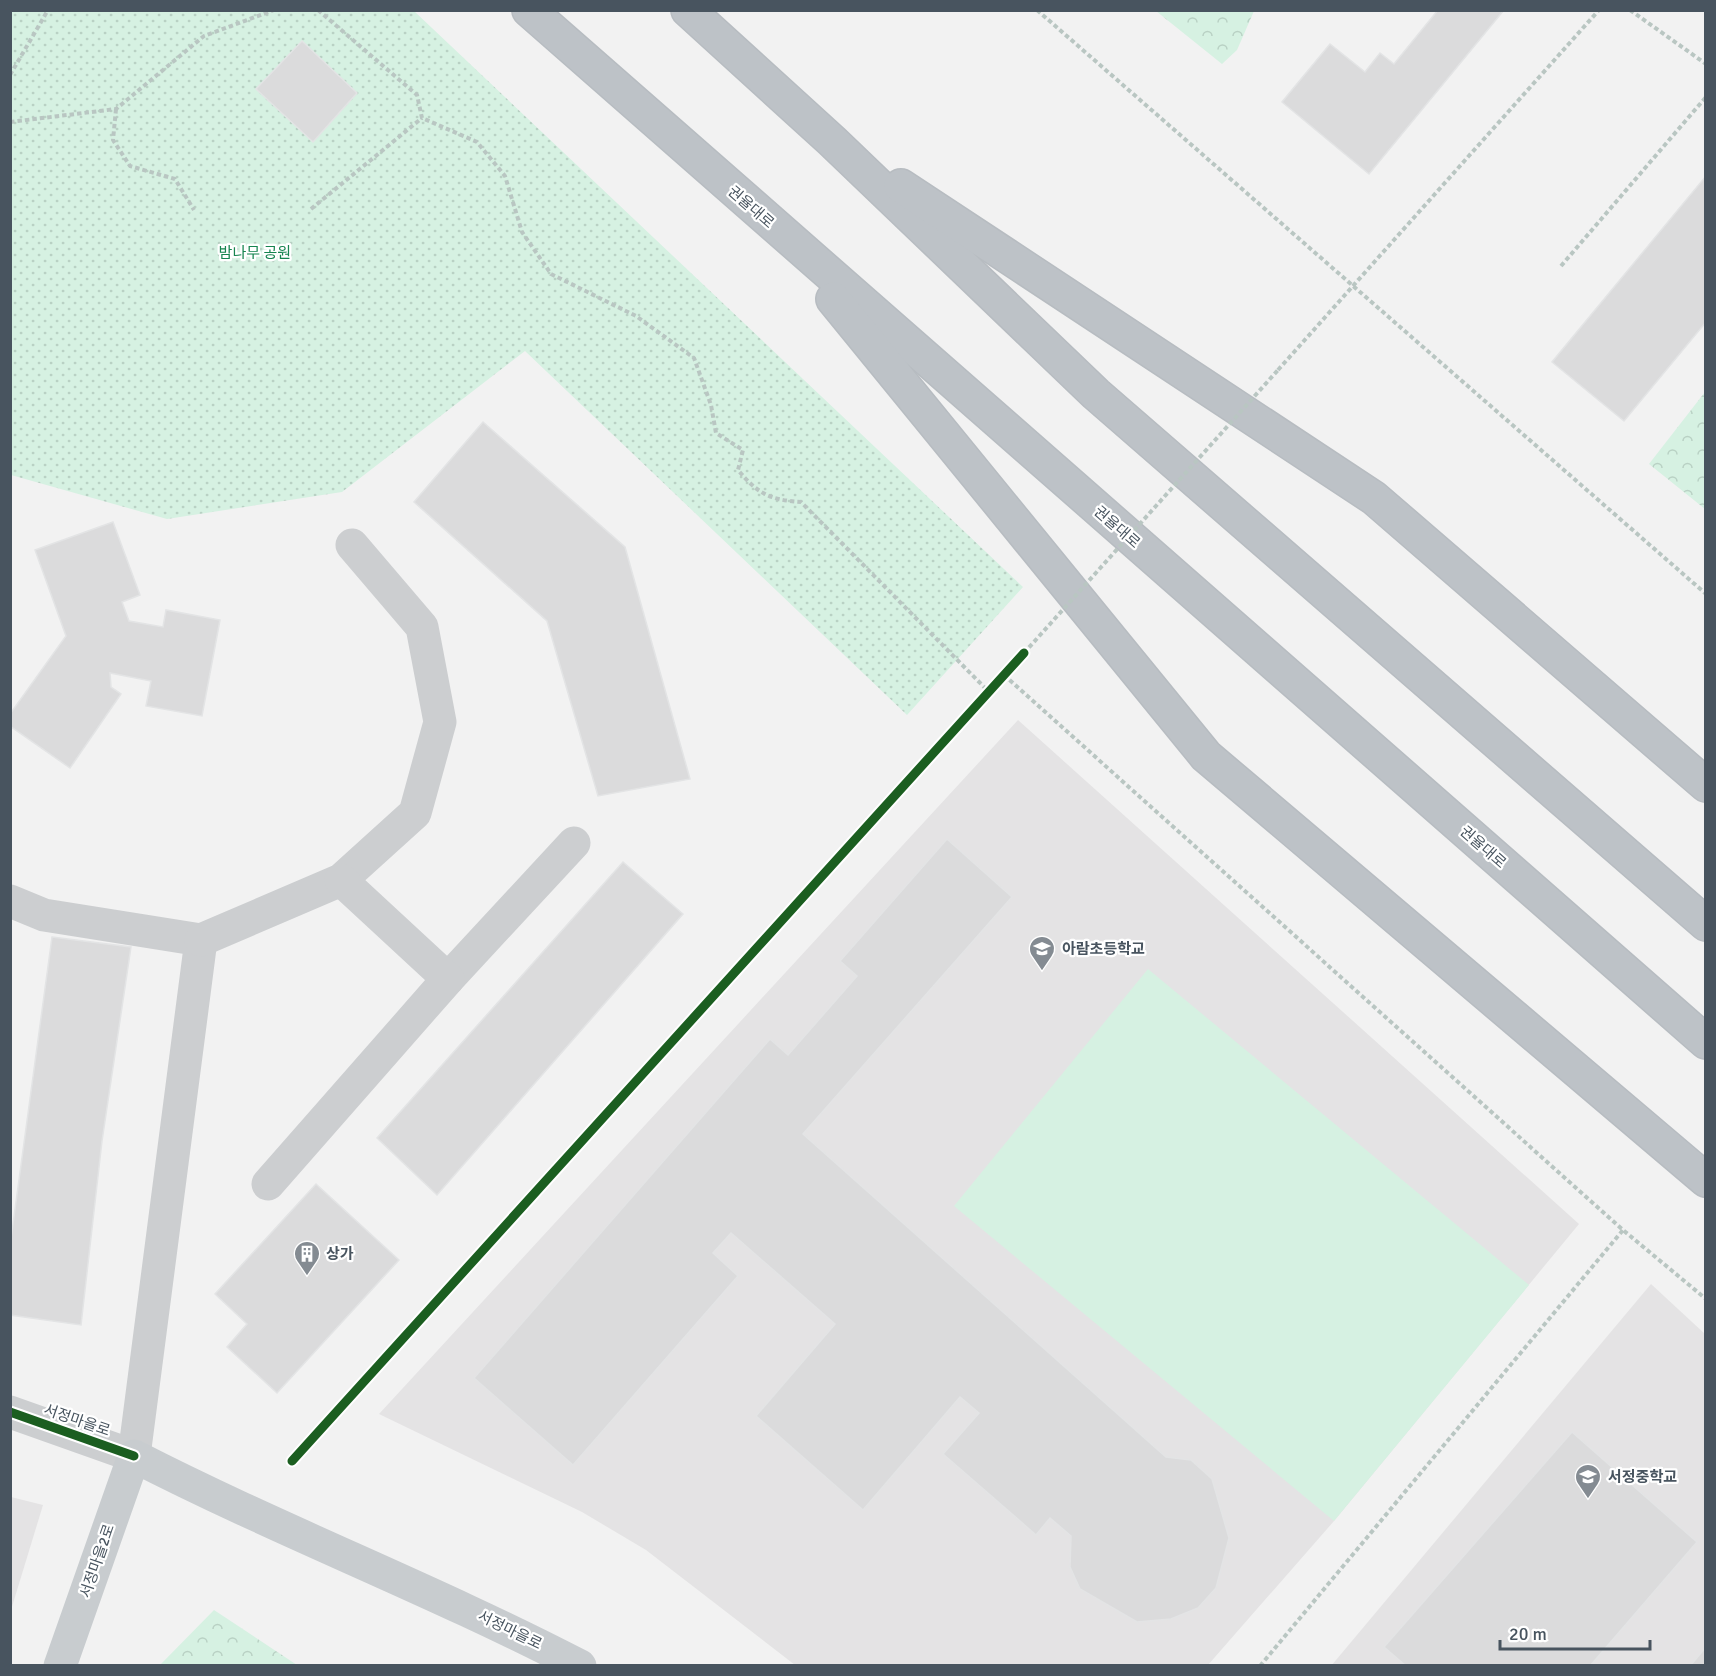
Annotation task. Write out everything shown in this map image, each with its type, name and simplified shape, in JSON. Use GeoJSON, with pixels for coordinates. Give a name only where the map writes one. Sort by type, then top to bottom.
{"type":"FeatureCollection","features":[{"type":"Feature","properties":{"kind":"highway","name":"권율대로"},"geometry":{"type":"LineString","coordinates":[[529,10],[1706,1042]]}},
{"type":"Feature","properties":{"kind":"highway"},"geometry":{"type":"LineString","coordinates":[[688,10],[832,141],[1096,394],[1706,924]]}},
{"type":"Feature","properties":{"kind":"highway"},"geometry":{"type":"LineString","coordinates":[[832,141],[1374,498],[1706,785]]}},
{"type":"Feature","properties":{"kind":"highway"},"geometry":{"type":"LineString","coordinates":[[773,226],[1206,756],[1706,1180]]}},
{"type":"Feature","properties":{"kind":"main road","name":"서정마을2로"},"geometry":{"type":"LineString","coordinates":[[60,1665],[134,1456]]}},
{"type":"Feature","properties":{"kind":"main road","name":"서정마을로"},"geometry":{"type":"LineString","coordinates":[[134,1456],[252,1513],[494,1622],[580,1665]]}},
{"type":"Feature","properties":{"kind":"street"},"geometry":{"type":"LineString","coordinates":[[10,901],[44,915],[201,940],[341,880],[415,813],[440,722],[422,627],[352,545]]}},
{"type":"Feature","properties":{"kind":"street"},"geometry":{"type":"LineString","coordinates":[[268,1184],[448,979],[574,843]]}},
{"type":"Feature","properties":{"kind":"street"},"geometry":{"type":"LineString","coordinates":[[341,880],[448,979]]}},
{"type":"Feature","properties":{"kind":"street"},"geometry":{"type":"LineString","coordinates":[[134,1456],[201,940]]}},
{"type":"Feature","properties":{"kind":"street","name":"서정마을로"},"geometry":{"type":"LineString","coordinates":[[10,1412],[134,1456]]}},
{"type":"Feature","properties":{"kind":"path"},"geometry":{"type":"LineString","coordinates":[[10,75],[48,10]]}},
{"type":"Feature","properties":{"kind":"path"},"geometry":{"type":"LineString","coordinates":[[10,122],[116,109],[204,36],[274,10]]}},
{"type":"Feature","properties":{"kind":"path"},"geometry":{"type":"LineString","coordinates":[[318,10],[417,95],[422,118]]}},
{"type":"Feature","properties":{"kind":"path"},"geometry":{"type":"LineString","coordinates":[[1037,10],[1706,594]]}},
{"type":"Feature","properties":{"kind":"path"},"geometry":{"type":"LineString","coordinates":[[292,1461],[989,692],[1599,10]]}},
{"type":"Feature","properties":{"kind":"path"},"geometry":{"type":"LineString","coordinates":[[1630,10],[1706,64]]}},
{"type":"Feature","properties":{"kind":"path"},"geometry":{"type":"LineString","coordinates":[[1561,266],[1706,97]]}},
{"type":"Feature","properties":{"kind":"path"},"geometry":{"type":"LineString","coordinates":[[116,109],[113,140],[130,166],[175,179],[194,210]]}},
{"type":"Feature","properties":{"kind":"path"},"geometry":{"type":"LineString","coordinates":[[311,209],[422,118]]}},
{"type":"Feature","properties":{"kind":"path"},"geometry":{"type":"LineString","coordinates":[[422,118],[477,142],[505,176],[522,232],[552,274],[636,316],[694,358],[711,405],[716,433],[743,450],[738,470],[753,488],[776,500],[801,502],[989,692]]}},
{"type":"Feature","properties":{"kind":"path"},"geometry":{"type":"LineString","coordinates":[[1004,675],[1623,1230],[1706,1299]]}},
{"type":"Feature","properties":{"kind":"path"},"geometry":{"type":"LineString","coordinates":[[1260,1665],[1623,1230]]}},
{"type":"Feature","properties":{"kind":"shaded area","name":"아람초등학교"},"geometry":{"type":"Polygon","coordinates":[[[1018,720],[1579,1224],[1334,1521],[1208,1665],[795,1665],[646,1550],[582,1512],[379,1414],[1018,720]]]}},
{"type":"Feature","properties":{"kind":"shaded area","name":"서정중학교"},"geometry":{"type":"Polygon","coordinates":[[[1651,1284],[1705,1334],[1705,1665],[1331,1666],[1651,1284]]]}},
{"type":"Feature","properties":{"kind":"shaded area"},"geometry":{"type":"Polygon","coordinates":[[[10,1497],[43,1505],[11,1610],[10,1497]]]}},
{"type":"Feature","properties":{"kind":"green space","name":"밤나무 공원"},"geometry":{"type":"Polygon","coordinates":[[[10,11],[414,11],[1023,587],[907,715],[525,351],[342,492],[167,519],[11,475],[10,11]]]}},
{"type":"Feature","properties":{"kind":"green space"},"geometry":{"type":"Polygon","coordinates":[[[1156,11],[1254,11],[1237,50],[1222,64],[1156,11]]]}},
{"type":"Feature","properties":{"kind":"green space"},"geometry":{"type":"Polygon","coordinates":[[[1705,392],[1705,509],[1649,464],[1705,392]]]}},
{"type":"Feature","properties":{"kind":"green space"},"geometry":{"type":"Polygon","coordinates":[[[1148,969],[1529,1285],[1334,1521],[954,1206],[1148,969]]]}},
{"type":"Feature","properties":{"kind":"green space"},"geometry":{"type":"Polygon","coordinates":[[[214,1610],[297,1665],[160,1665],[214,1610]]]}},
{"type":"Feature","properties":{"kind":"building"},"geometry":{"type":"Polygon","coordinates":[[[1438,10],[1504,10],[1369,174],[1282,102],[1330,44],[1365,72],[1380,53],[1394,64],[1438,10]]]}},
{"type":"Feature","properties":{"kind":"building"},"geometry":{"type":"Polygon","coordinates":[[[302,41],[357,93],[313,142],[256,89],[302,41]]]}},
{"type":"Feature","properties":{"kind":"building"},"geometry":{"type":"Polygon","coordinates":[[[1706,176],[1706,322],[1624,421],[1552,362],[1706,176]]]}},
{"type":"Feature","properties":{"kind":"building"},"geometry":{"type":"Polygon","coordinates":[[[483,422],[625,547],[690,779],[598,796],[547,621],[414,502],[483,422]]]}},
{"type":"Feature","properties":{"kind":"building"},"geometry":{"type":"Polygon","coordinates":[[[113,522],[140,595],[122,602],[129,621],[163,627],[166,610],[220,620],[202,716],[146,706],[151,681],[110,673],[111,687],[121,694],[70,768],[10,726],[10,714],[66,636],[35,550],[113,522]]]}},
{"type":"Feature","properties":{"kind":"building"},"geometry":{"type":"Polygon","coordinates":[[[947,839],[1012,897],[803,1134],[1166,1457],[1191,1460],[1212,1479],[1229,1538],[1216,1588],[1198,1608],[1171,1619],[1137,1622],[1080,1589],[1070,1567],[1071,1536],[1050,1518],[1036,1535],[943,1454],[979,1413],[960,1397],[863,1510],[756,1416],[835,1324],[731,1233],[713,1253],[738,1276],[573,1465],[474,1378],[770,1039],[788,1055],[857,976],[840,961],[947,839]]]}},
{"type":"Feature","properties":{"kind":"building"},"geometry":{"type":"Polygon","coordinates":[[[623,862],[683,914],[437,1195],[377,1138],[623,862]]]}},
{"type":"Feature","properties":{"kind":"building"},"geometry":{"type":"Polygon","coordinates":[[[52,937],[131,947],[102,1141],[81,1325],[10,1315],[10,1246],[52,937]]]}},
{"type":"Feature","properties":{"kind":"building","name":"상가"},"geometry":{"type":"Polygon","coordinates":[[[316,1184],[399,1260],[277,1393],[227,1347],[247,1324],[215,1294],[316,1184]]]}},
{"type":"Feature","properties":{"kind":"building"},"geometry":{"type":"Polygon","coordinates":[[[1572,1432],[1697,1542],[1590,1666],[1406,1666],[1384,1647],[1572,1432]]]}},
{"type":"Feature","properties":{"kind":"building"},"geometry":{"type":"Polygon","coordinates":[[[1706,1647],[1706,1666],[1690,1666],[1706,1647]]]}},
{"type":"Feature","properties":{"kind":"cycle path"},"geometry":{"type":"LineString","coordinates":[[292,1461],[1024,653]]}},
{"type":"Feature","properties":{"kind":"cycle path"},"geometry":{"type":"LineString","coordinates":[[10,1412],[134,1456]]}},
{"type":"Feature","properties":{"kind":"place","name":"아람초등학교"},"geometry":{"type":"Point","coordinates":[1042,972]}},
{"type":"Feature","properties":{"kind":"place","name":"상가"},"geometry":{"type":"Point","coordinates":[307,1277]}},
{"type":"Feature","properties":{"kind":"place","name":"서정중학교"},"geometry":{"type":"Point","coordinates":[1588,1500]}}]}
